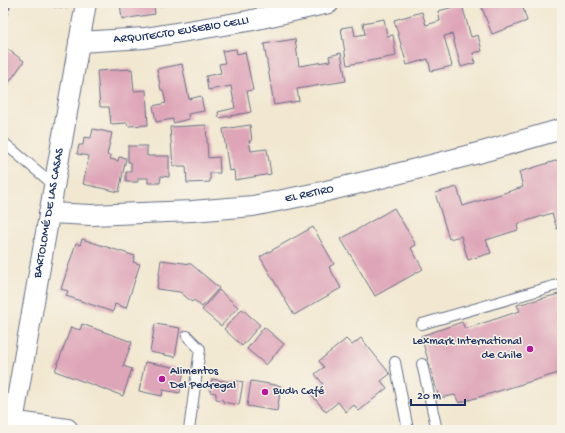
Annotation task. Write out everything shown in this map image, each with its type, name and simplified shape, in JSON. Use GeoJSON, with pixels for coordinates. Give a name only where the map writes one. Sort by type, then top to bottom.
{"type":"FeatureCollection","features":[{"type":"Feature","properties":{"kind":"main road"},"geometry":{"type":"LineString","coordinates":[[8,422],[67,430]]}},
{"type":"Feature","properties":{"kind":"street","name":"ARQUITECTO EUSEBIO CELLI"},"geometry":{"type":"LineString","coordinates":[[79,42],[145,38],[248,21],[329,3]]}},
{"type":"Feature","properties":{"kind":"street","name":"BARTOLOMÉ DE LAS CASAS"},"geometry":{"type":"LineString","coordinates":[[8,422],[49,213],[85,6]]}},
{"type":"Feature","properties":{"kind":"street","name":"EL RETIRO"},"geometry":{"type":"LineString","coordinates":[[49,213],[91,215],[192,212],[253,206],[357,184],[482,152],[562,129]]}},
{"type":"Feature","properties":{"kind":"lane"},"geometry":{"type":"LineString","coordinates":[[3,142],[54,185]]}},
{"type":"Feature","properties":{"kind":"lane"},"geometry":{"type":"LineString","coordinates":[[422,324],[557,285],[562,286]]}},
{"type":"Feature","properties":{"kind":"lane"},"geometry":{"type":"LineString","coordinates":[[187,336],[200,349],[189,430]]}},
{"type":"Feature","properties":{"kind":"lane"},"geometry":{"type":"LineString","coordinates":[[395,362],[408,430]]}},
{"type":"Feature","properties":{"kind":"lane"},"geometry":{"type":"LineString","coordinates":[[422,364],[437,430]]}},
{"type":"Feature","properties":{"kind":"path"},"geometry":{"type":"LineString","coordinates":[[3,20],[8,13],[10,3]]}},
{"type":"Feature","properties":{"kind":"path"},"geometry":{"type":"LineString","coordinates":[[30,3],[61,8],[85,6]]}},
{"type":"Feature","properties":{"kind":"building"},"geometry":{"type":"Polygon","coordinates":[[[120,3],[174,4],[154,7],[155,14],[122,19],[120,3]]]}},
{"type":"Feature","properties":{"kind":"building"},"geometry":{"type":"Polygon","coordinates":[[[480,3],[535,3],[523,8],[527,21],[492,34],[480,3]]]}},
{"type":"Feature","properties":{"kind":"building"},"geometry":{"type":"Polygon","coordinates":[[[462,5],[471,37],[478,35],[482,51],[473,53],[475,63],[461,67],[452,34],[444,36],[452,66],[431,71],[428,59],[407,65],[394,20],[422,12],[426,25],[440,21],[438,11],[462,5]]]}},
{"type":"Feature","properties":{"kind":"building"},"geometry":{"type":"Polygon","coordinates":[[[384,19],[387,36],[393,35],[396,56],[347,65],[341,28],[353,26],[355,36],[365,34],[363,23],[384,19]]]}},
{"type":"Feature","properties":{"kind":"building"},"geometry":{"type":"Polygon","coordinates":[[[295,39],[299,66],[330,61],[329,56],[341,53],[346,81],[297,89],[299,101],[274,105],[264,44],[295,39]]]}},
{"type":"Feature","properties":{"kind":"building"},"geometry":{"type":"Polygon","coordinates":[[[3,46],[24,61],[3,91],[3,46]]]}},
{"type":"Feature","properties":{"kind":"building"},"geometry":{"type":"Polygon","coordinates":[[[236,49],[237,54],[245,52],[253,90],[247,91],[251,112],[219,118],[218,112],[235,108],[231,86],[208,90],[206,76],[221,73],[219,64],[225,63],[222,51],[236,49]]]}},
{"type":"Feature","properties":{"kind":"building"},"geometry":{"type":"Polygon","coordinates":[[[182,64],[189,99],[201,96],[204,111],[188,114],[189,119],[173,123],[173,119],[156,122],[153,106],[166,103],[163,90],[161,90],[157,69],[182,64]]]}},
{"type":"Feature","properties":{"kind":"building"},"geometry":{"type":"Polygon","coordinates":[[[132,69],[134,91],[146,90],[148,125],[128,126],[127,123],[111,124],[109,107],[100,107],[97,71],[132,69]]]}},
{"type":"Feature","properties":{"kind":"building"},"geometry":{"type":"Polygon","coordinates":[[[206,125],[208,158],[219,157],[220,173],[210,173],[210,182],[187,183],[186,166],[173,166],[170,127],[206,125]]]}},
{"type":"Feature","properties":{"kind":"building"},"geometry":{"type":"Polygon","coordinates":[[[250,125],[252,141],[249,141],[251,151],[267,149],[271,174],[235,180],[234,170],[229,171],[223,129],[250,125]]]}},
{"type":"Feature","properties":{"kind":"building"},"geometry":{"type":"Polygon","coordinates":[[[93,129],[112,133],[107,155],[111,156],[110,159],[118,161],[119,157],[126,158],[119,192],[83,184],[89,156],[77,154],[79,145],[83,145],[84,137],[91,138],[93,129]]]}},
{"type":"Feature","properties":{"kind":"building"},"geometry":{"type":"Polygon","coordinates":[[[128,146],[147,146],[147,156],[169,156],[169,177],[161,176],[160,183],[148,183],[148,178],[138,178],[138,182],[126,182],[126,172],[131,172],[131,162],[128,162],[128,146]]]}},
{"type":"Feature","properties":{"kind":"building"},"geometry":{"type":"Polygon","coordinates":[[[562,159],[562,228],[557,229],[552,213],[517,224],[518,230],[486,240],[491,253],[468,260],[461,236],[449,239],[435,193],[457,187],[463,206],[523,187],[519,172],[562,159]]]}},
{"type":"Feature","properties":{"kind":"building"},"geometry":{"type":"Polygon","coordinates":[[[394,208],[416,245],[411,248],[423,269],[375,296],[341,239],[394,208]]]}},
{"type":"Feature","properties":{"kind":"building"},"geometry":{"type":"Polygon","coordinates":[[[313,227],[334,264],[329,267],[341,288],[294,315],[260,257],[313,227]]]}},
{"type":"Feature","properties":{"kind":"building"},"geometry":{"type":"Polygon","coordinates":[[[82,239],[135,256],[133,262],[140,264],[126,308],[115,304],[113,312],[66,296],[68,291],[61,289],[76,243],[80,245],[82,239]]]}},
{"type":"Feature","properties":{"kind":"building"},"geometry":{"type":"Polygon","coordinates":[[[161,260],[191,264],[219,288],[202,307],[194,300],[192,302],[180,292],[157,289],[161,260]]]}},
{"type":"Feature","properties":{"kind":"building"},"geometry":{"type":"Polygon","coordinates":[[[219,290],[238,307],[221,326],[202,310],[219,290]]]}},
{"type":"Feature","properties":{"kind":"building"},"geometry":{"type":"Polygon","coordinates":[[[559,294],[562,308],[562,372],[459,403],[455,395],[439,398],[421,336],[462,322],[465,329],[520,311],[517,305],[559,294]]]}},
{"type":"Feature","properties":{"kind":"building"},"geometry":{"type":"Polygon","coordinates":[[[242,309],[260,325],[242,346],[224,329],[242,309]]]}},
{"type":"Feature","properties":{"kind":"building"},"geometry":{"type":"Polygon","coordinates":[[[82,324],[132,342],[123,366],[132,369],[123,396],[55,371],[71,327],[80,330],[82,324]]]}},
{"type":"Feature","properties":{"kind":"building"},"geometry":{"type":"Polygon","coordinates":[[[155,324],[180,328],[175,357],[150,352],[155,324]]]}},
{"type":"Feature","properties":{"kind":"building"},"geometry":{"type":"Polygon","coordinates":[[[264,327],[284,344],[266,365],[247,349],[264,327]]]}},
{"type":"Feature","properties":{"kind":"building"},"geometry":{"type":"Polygon","coordinates":[[[361,338],[390,374],[381,381],[387,388],[359,411],[354,405],[346,412],[338,402],[326,412],[311,394],[323,384],[315,374],[324,367],[319,361],[346,339],[352,345],[361,338]]]}},
{"type":"Feature","properties":{"kind":"building","name":"Alimentos Del Pedregal"},"geometry":{"type":"Polygon","coordinates":[[[145,362],[184,369],[180,393],[163,390],[162,396],[139,391],[145,362]]]}},
{"type":"Feature","properties":{"kind":"building"},"geometry":{"type":"Polygon","coordinates":[[[212,379],[243,382],[239,405],[216,399],[216,393],[210,392],[212,379]]]}},
{"type":"Feature","properties":{"kind":"building"},"geometry":{"type":"Polygon","coordinates":[[[251,381],[281,386],[277,411],[247,406],[251,381]]]}},
{"type":"Feature","properties":{"kind":"place","name":"Lexmark International de Chile"},"geometry":{"type":"Point","coordinates":[530,349]}},
{"type":"Feature","properties":{"kind":"place","name":"Alimentos Del Pedregal"},"geometry":{"type":"Point","coordinates":[162,379]}},
{"type":"Feature","properties":{"kind":"place","name":"Budh Café"},"geometry":{"type":"Point","coordinates":[265,392]}}]}
